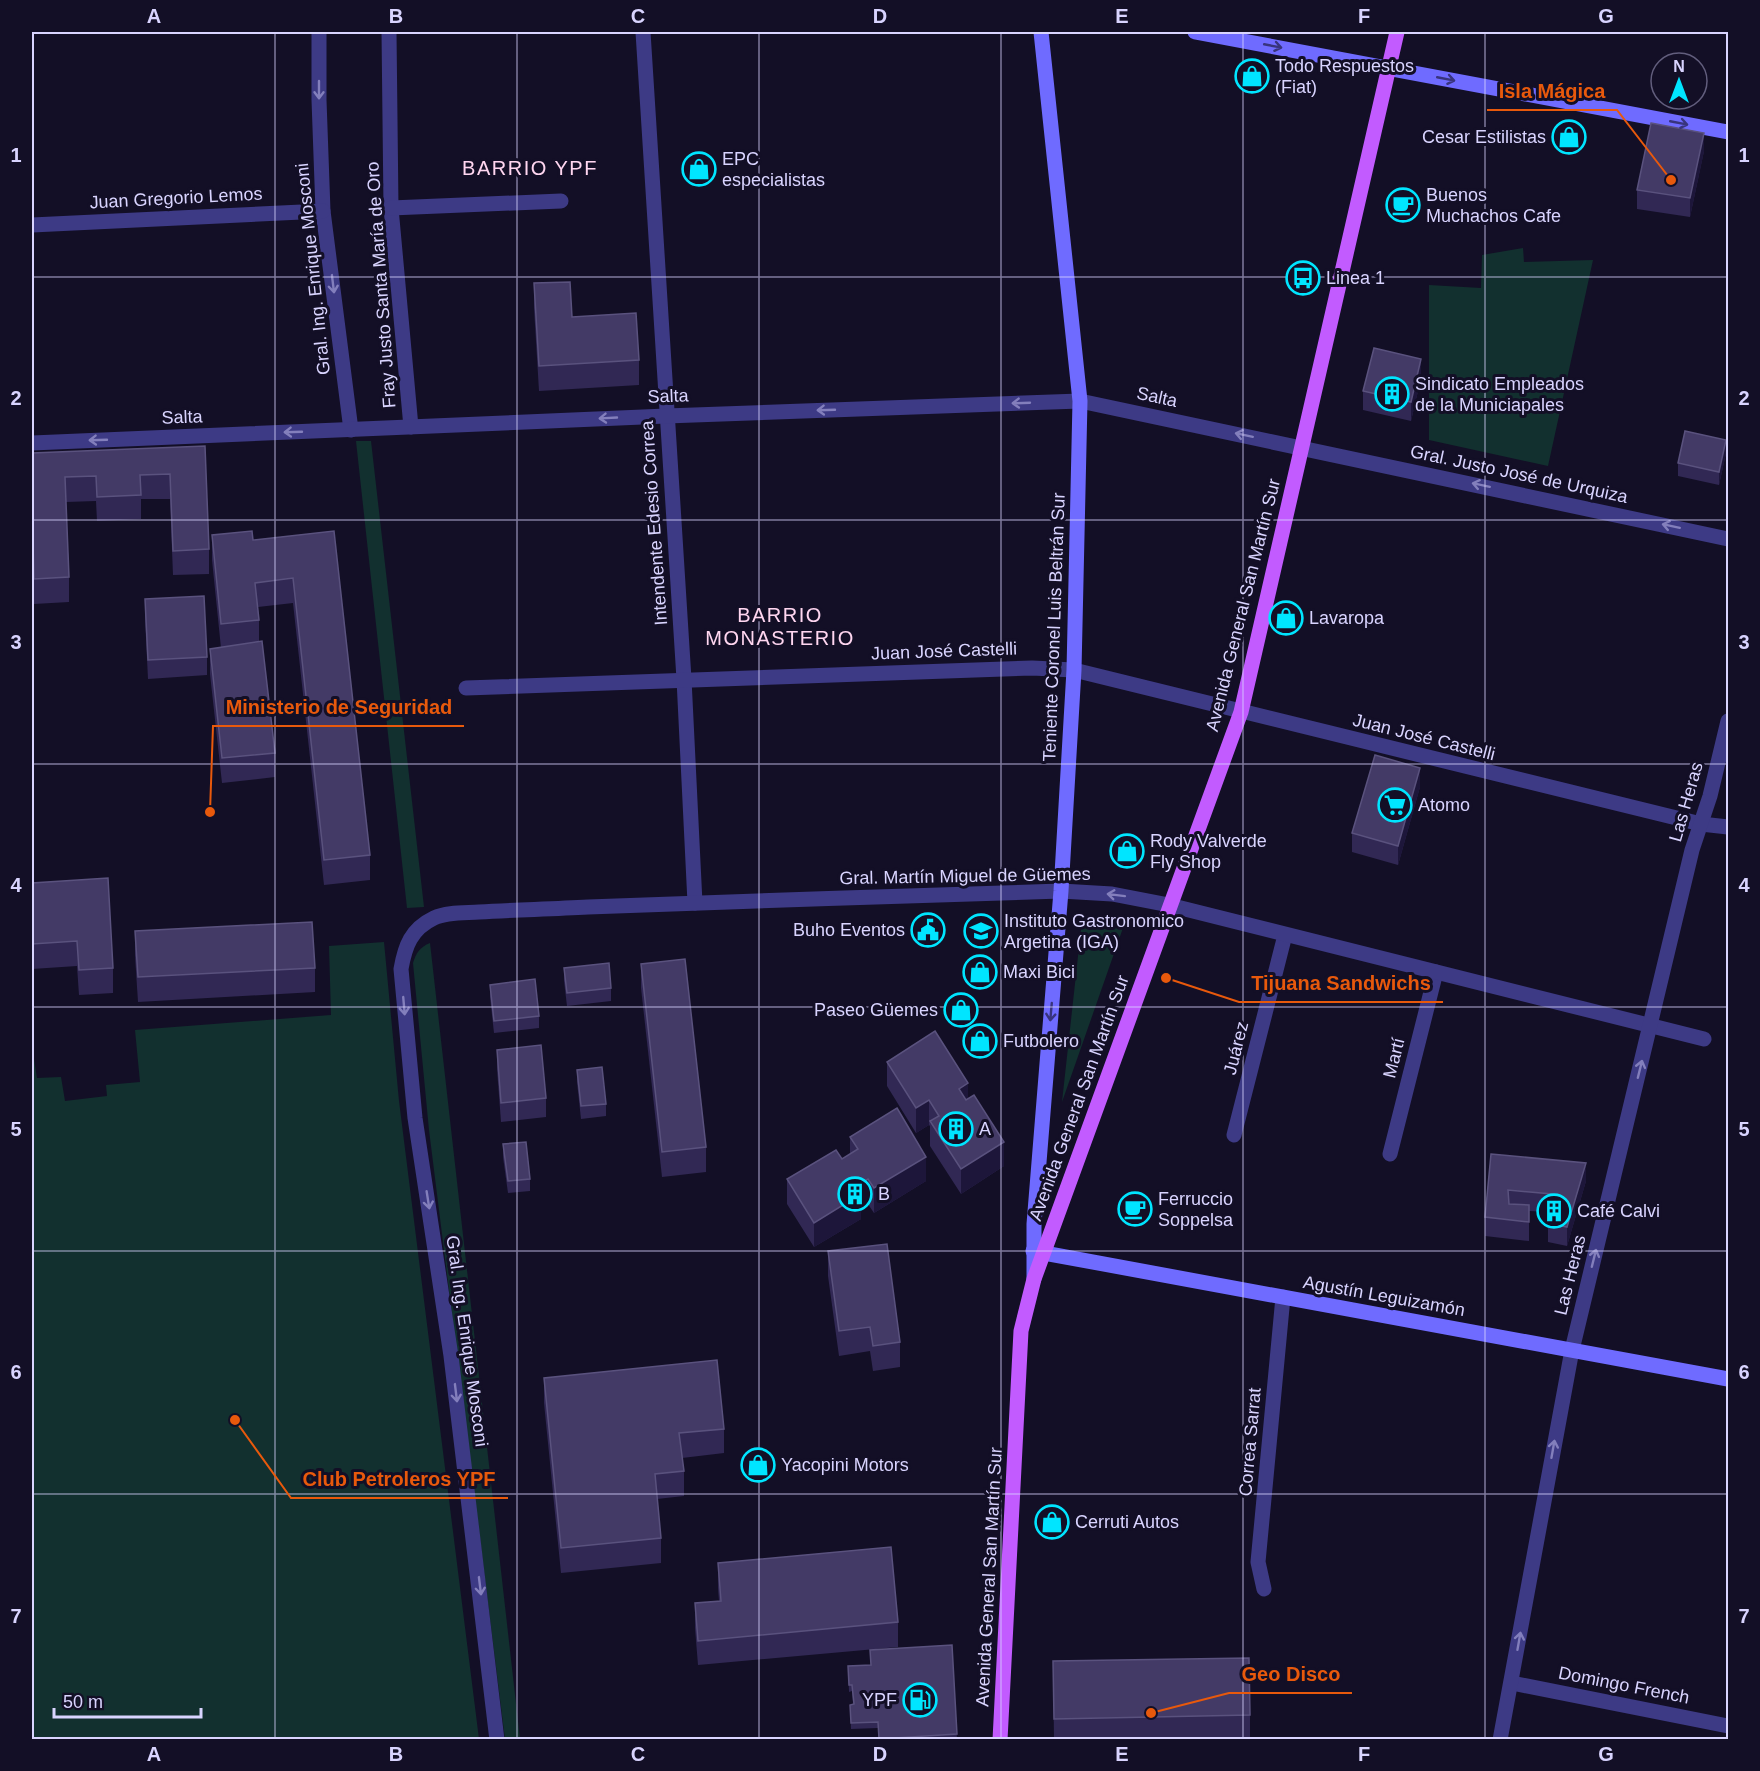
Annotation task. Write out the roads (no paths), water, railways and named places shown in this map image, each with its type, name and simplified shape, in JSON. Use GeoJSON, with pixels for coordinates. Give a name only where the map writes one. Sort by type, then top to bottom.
{"type":"FeatureCollection","features":[{"type":"Feature","properties":{"kind":"main road","name":"Avenida General San Martín Sur"},"geometry":{"type":"LineString","coordinates":[[1000,1740],[1021,1331],[1039,1252],[1241,712],[1397,32]]}},
{"type":"Feature","properties":{"kind":"street","name":"Gral. Ing. Enrique Mosconi"},"geometry":{"type":"LineString","coordinates":[[319,32],[323,211],[351,430]]}},
{"type":"Feature","properties":{"kind":"street","name":"Fray Justo Santa María de Oro"},"geometry":{"type":"LineString","coordinates":[[389,32],[392,208],[411,427]]}},
{"type":"Feature","properties":{"kind":"street","name":"Intendente Edesio Correa"},"geometry":{"type":"LineString","coordinates":[[643,32],[684,679],[694,903]]}},
{"type":"Feature","properties":{"kind":"street","name":"Teniente Coronel Luis Beltrán Sur"},"geometry":{"type":"LineString","coordinates":[[1039,1252],[1034,1224],[1061,891],[1074,670],[1080,401],[1041,32]]}},
{"type":"Feature","properties":{"kind":"street"},"geometry":{"type":"LineString","coordinates":[[1195,32],[1728,132]]}},
{"type":"Feature","properties":{"kind":"street"},"geometry":{"type":"LineString","coordinates":[[392,208],[561,201]]}},
{"type":"Feature","properties":{"kind":"street","name":"Juan Gregorio Lemos"},"geometry":{"type":"LineString","coordinates":[[32,225],[323,211]]}},
{"type":"Feature","properties":{"kind":"street","name":"Salta"},"geometry":{"type":"LineString","coordinates":[[32,443],[1080,401],[1301,447]]}},
{"type":"Feature","properties":{"kind":"street","name":"Gral. Justo José de Urquiza"},"geometry":{"type":"LineString","coordinates":[[1301,447],[1728,539]]}},
{"type":"Feature","properties":{"kind":"street","name":"Juan José Castelli"},"geometry":{"type":"LineString","coordinates":[[466,688],[1032,668],[1074,670],[1701,824],[1728,826]]}},
{"type":"Feature","properties":{"kind":"street","name":"Las Heras"},"geometry":{"type":"LineString","coordinates":[[1500,1740],[1572,1350],[1692,850],[1710,796],[1728,721]]}},
{"type":"Feature","properties":{"kind":"street","name":"Gral. Martín Miguel de Güemes"},"geometry":{"type":"LineString","coordinates":[[405,948],[410,936],[423,925],[448,914],[1061,891],[1112,894],[1169,905],[1704,1039]]}},
{"type":"Feature","properties":{"kind":"street","name":"Juárez"},"geometry":{"type":"LineString","coordinates":[[1234,1135],[1285,935]]}},
{"type":"Feature","properties":{"kind":"street","name":"Gral. Ing. Enrique Mosconi"},"geometry":{"type":"LineString","coordinates":[[405,948],[401,969],[415,1118],[453,1367],[497,1740]]}},
{"type":"Feature","properties":{"kind":"street","name":"Martí"},"geometry":{"type":"LineString","coordinates":[[1390,1154],[1436,972]]}},
{"type":"Feature","properties":{"kind":"street","name":"Agustín Leguizamón"},"geometry":{"type":"LineString","coordinates":[[1039,1252],[1728,1379]]}},
{"type":"Feature","properties":{"kind":"street","name":"Correa Sarrat"},"geometry":{"type":"LineString","coordinates":[[1264,1589],[1258,1562],[1283,1297]]}},
{"type":"Feature","properties":{"kind":"street","name":"Domingo French"},"geometry":{"type":"LineString","coordinates":[[1512,1683],[1728,1726]]}},
{"type":"Feature","properties":{"kind":"place","name":"Todo Respuestos (Fiat)"},"geometry":{"type":"Point","coordinates":[1252,76]}},
{"type":"Feature","properties":{"kind":"place","name":"Cesar Estilistas"},"geometry":{"type":"Point","coordinates":[1569,137]}},
{"type":"Feature","properties":{"kind":"place","name":"EPC especialistas"},"geometry":{"type":"Point","coordinates":[699,169]}},
{"type":"Feature","properties":{"kind":"place","name":"Isla Mágica"},"geometry":{"type":"Point","coordinates":[1671,180]}},
{"type":"Feature","properties":{"kind":"place","name":"Buenos Muchachos Cafe"},"geometry":{"type":"Point","coordinates":[1403,205]}},
{"type":"Feature","properties":{"kind":"place","name":"Linea 1"},"geometry":{"type":"Point","coordinates":[1303,278]}},
{"type":"Feature","properties":{"kind":"place","name":"Sindicato Empleados de la Municiapales"},"geometry":{"type":"Point","coordinates":[1392,394]}},
{"type":"Feature","properties":{"kind":"place","name":"Lavaropa"},"geometry":{"type":"Point","coordinates":[1286,618]}},
{"type":"Feature","properties":{"kind":"place","name":"Atomo"},"geometry":{"type":"Point","coordinates":[1395,805]}},
{"type":"Feature","properties":{"kind":"place","name":"Ministerio de Seguridad"},"geometry":{"type":"Point","coordinates":[210,812]}},
{"type":"Feature","properties":{"kind":"place","name":"Rody Valverde Fly Shop"},"geometry":{"type":"Point","coordinates":[1127,851]}},
{"type":"Feature","properties":{"kind":"place","name":"Buho Eventos"},"geometry":{"type":"Point","coordinates":[928,930]}},
{"type":"Feature","properties":{"kind":"place","name":"Instituto Gastronomico Argetina (IGA)"},"geometry":{"type":"Point","coordinates":[981,931]}},
{"type":"Feature","properties":{"kind":"place","name":"Maxi Bici"},"geometry":{"type":"Point","coordinates":[980,972]}},
{"type":"Feature","properties":{"kind":"place","name":"Tijuana Sandwichs"},"geometry":{"type":"Point","coordinates":[1166,978]}},
{"type":"Feature","properties":{"kind":"place","name":"Paseo Güemes"},"geometry":{"type":"Point","coordinates":[961,1010]}},
{"type":"Feature","properties":{"kind":"place","name":"Futbolero"},"geometry":{"type":"Point","coordinates":[980,1041]}},
{"type":"Feature","properties":{"kind":"place","name":"A"},"geometry":{"type":"Point","coordinates":[956,1129]}},
{"type":"Feature","properties":{"kind":"place","name":"B"},"geometry":{"type":"Point","coordinates":[855,1194]}},
{"type":"Feature","properties":{"kind":"place","name":"Ferruccio Soppelsa"},"geometry":{"type":"Point","coordinates":[1135,1209]}},
{"type":"Feature","properties":{"kind":"place","name":"Café Calvi"},"geometry":{"type":"Point","coordinates":[1554,1211]}},
{"type":"Feature","properties":{"kind":"place","name":"Club Petroleros YPF"},"geometry":{"type":"Point","coordinates":[235,1420]}},
{"type":"Feature","properties":{"kind":"place","name":"Yacopini Motors"},"geometry":{"type":"Point","coordinates":[758,1465]}},
{"type":"Feature","properties":{"kind":"place","name":"Cerruti Autos"},"geometry":{"type":"Point","coordinates":[1052,1522]}},
{"type":"Feature","properties":{"kind":"place","name":"YPF"},"geometry":{"type":"Point","coordinates":[920,1700]}},
{"type":"Feature","properties":{"kind":"place","name":"Geo Disco"},"geometry":{"type":"Point","coordinates":[1151,1713]}},
{"type":"Feature","properties":{"kind":"district","name":"BARRIO YPF"},"geometry":{"type":"Point","coordinates":[530,168]}},
{"type":"Feature","properties":{"kind":"district","name":"BARRIO MONASTERIO"},"geometry":{"type":"Point","coordinates":[780,626]}}]}
